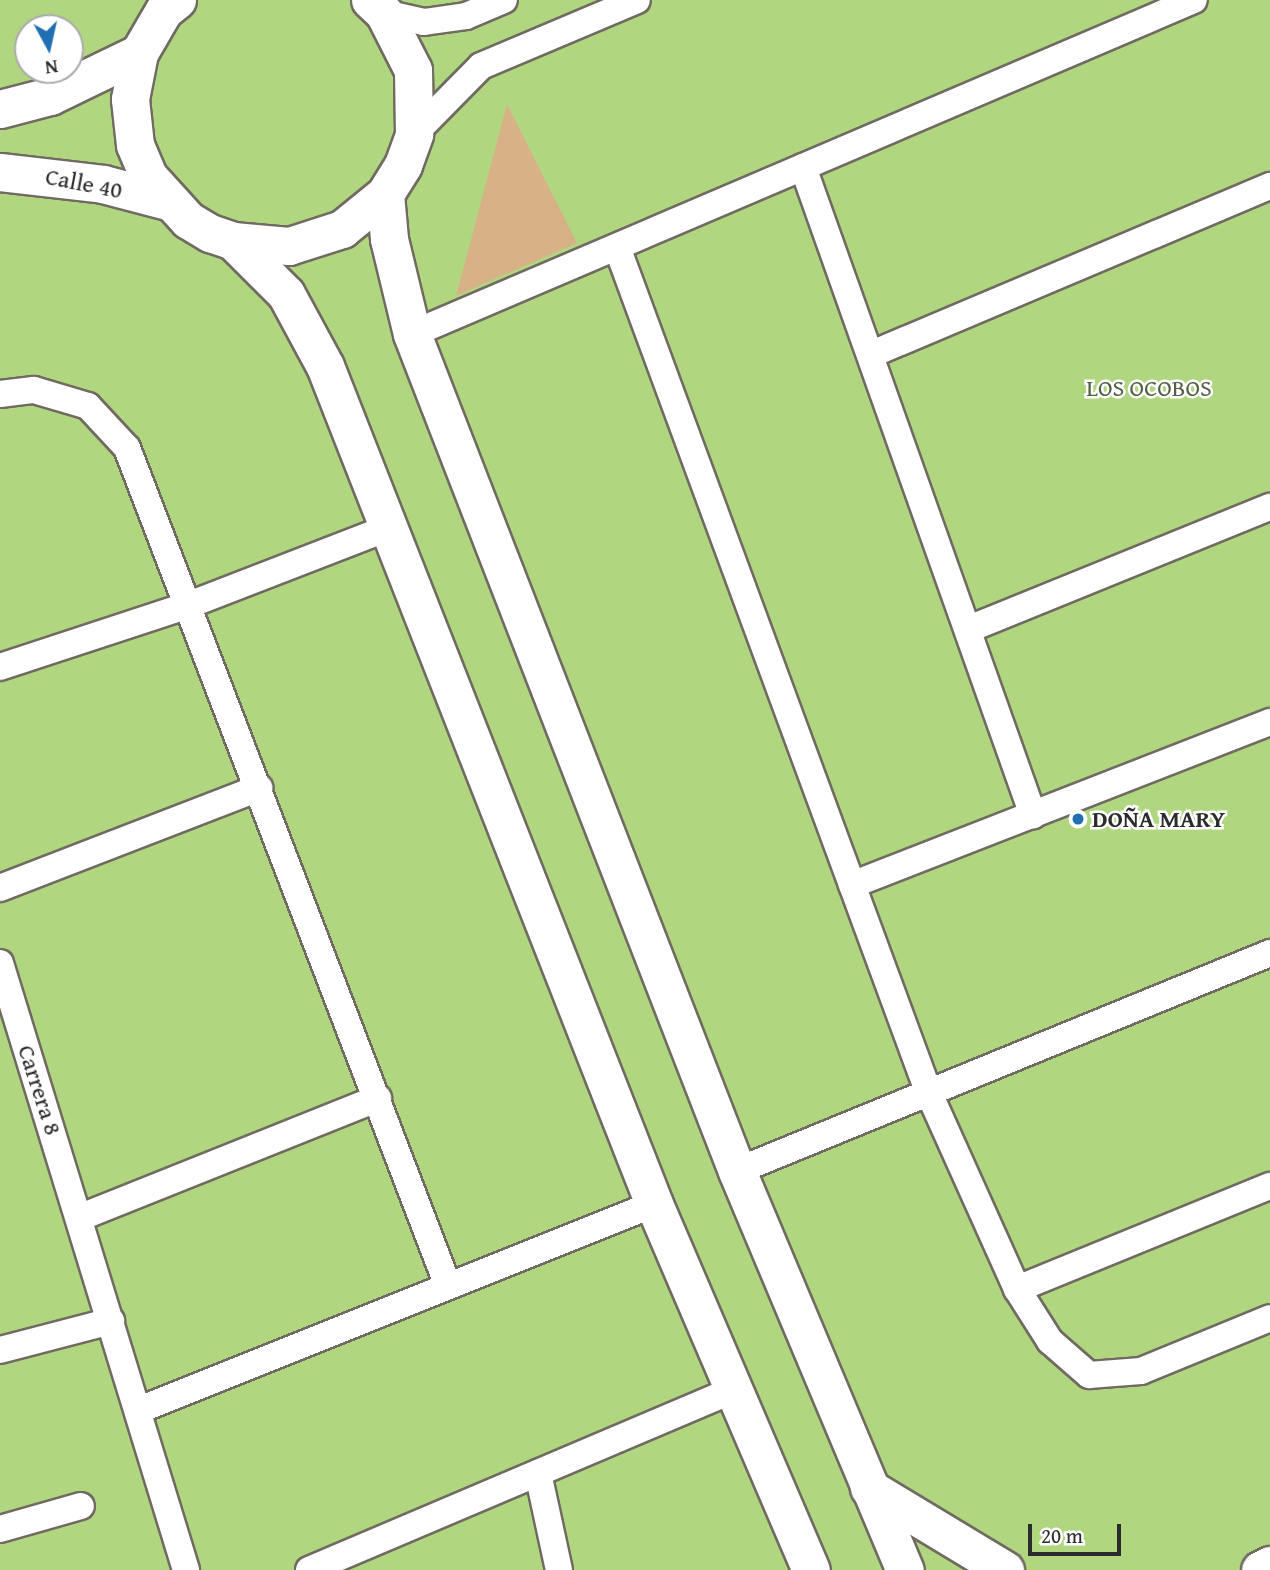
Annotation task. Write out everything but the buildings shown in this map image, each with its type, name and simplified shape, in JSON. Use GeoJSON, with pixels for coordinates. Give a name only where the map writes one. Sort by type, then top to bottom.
{"type":"FeatureCollection","features":[{"type":"Feature","properties":{"kind":"main road"},"geometry":{"type":"LineString","coordinates":[[177,0],[164,10],[139,53],[130,99],[135,145],[148,176],[168,201],[188,220],[233,241],[286,293],[325,366],[654,1204],[806,1565]]}},
{"type":"Feature","properties":{"kind":"main road"},"geometry":{"type":"LineString","coordinates":[[233,241],[289,246],[342,229],[385,194],[403,165],[414,134],[413,70],[377,7]]}},
{"type":"Feature","properties":{"kind":"main road"},"geometry":{"type":"LineString","coordinates":[[0,109],[50,96],[139,53]]}},
{"type":"Feature","properties":{"kind":"main road","name":"Calle 40"},"geometry":{"type":"LineString","coordinates":[[0,172],[103,184],[168,201]]}},
{"type":"Feature","properties":{"kind":"main road"},"geometry":{"type":"LineString","coordinates":[[385,194],[389,239],[412,334],[737,1171],[905,1570]]}},
{"type":"Feature","properties":{"kind":"main road"},"geometry":{"type":"LineString","coordinates":[[869,1489],[1005,1570]]}},
{"type":"Feature","properties":{"kind":"main road"},"geometry":{"type":"LineString","coordinates":[[1260,1570],[1270,1566]]}},
{"type":"Feature","properties":{"kind":"street"},"geometry":{"type":"LineString","coordinates":[[377,7],[424,22],[466,16],[504,0]]}},
{"type":"Feature","properties":{"kind":"street"},"geometry":{"type":"LineString","coordinates":[[414,134],[481,66],[637,0]]}},
{"type":"Feature","properties":{"kind":"street"},"geometry":{"type":"LineString","coordinates":[[412,334],[1194,0]]}},
{"type":"Feature","properties":{"kind":"street"},"geometry":{"type":"LineString","coordinates":[[803,167],[872,354],[1033,815]]}},
{"type":"Feature","properties":{"kind":"street"},"geometry":{"type":"LineString","coordinates":[[872,354],[1270,186]]}},
{"type":"Feature","properties":{"kind":"street"},"geometry":{"type":"LineString","coordinates":[[617,247],[928,1091],[1017,1289],[1050,1341],[1089,1375],[1141,1371],[1270,1318]]}},
{"type":"Feature","properties":{"kind":"street"},"geometry":{"type":"LineString","coordinates":[[0,394],[34,390],[88,406],[127,448],[448,1286]]}},
{"type":"Feature","properties":{"kind":"street"},"geometry":{"type":"LineString","coordinates":[[969,629],[1270,507]]}},
{"type":"Feature","properties":{"kind":"street"},"geometry":{"type":"LineString","coordinates":[[0,667],[189,605],[388,528]]}},
{"type":"Feature","properties":{"kind":"street"},"geometry":{"type":"LineString","coordinates":[[852,885],[1270,722]]}},
{"type":"Feature","properties":{"kind":"street"},"geometry":{"type":"LineString","coordinates":[[0,888],[259,788]]}},
{"type":"Feature","properties":{"kind":"street"},"geometry":{"type":"LineString","coordinates":[[737,1171],[1270,953]]}},
{"type":"Feature","properties":{"kind":"street","name":"Carrera 8"},"geometry":{"type":"LineString","coordinates":[[0,963],[81,1217],[186,1570]]}},
{"type":"Feature","properties":{"kind":"street"},"geometry":{"type":"LineString","coordinates":[[81,1217],[378,1098]]}},
{"type":"Feature","properties":{"kind":"street"},"geometry":{"type":"LineString","coordinates":[[1017,1289],[1270,1186]]}},
{"type":"Feature","properties":{"kind":"street"},"geometry":{"type":"LineString","coordinates":[[139,1410],[654,1204]]}},
{"type":"Feature","properties":{"kind":"street"},"geometry":{"type":"LineString","coordinates":[[0,1350],[111,1321]]}},
{"type":"Feature","properties":{"kind":"street"},"geometry":{"type":"LineString","coordinates":[[309,1570],[734,1390]]}},
{"type":"Feature","properties":{"kind":"street"},"geometry":{"type":"LineString","coordinates":[[538,1473],[559,1570]]}},
{"type":"Feature","properties":{"kind":"street"},"geometry":{"type":"LineString","coordinates":[[0,1529],[81,1506]]}},
{"type":"Feature","properties":{"kind":"green space","name":"LOS OCOBOS"},"geometry":{"type":"Polygon","coordinates":[[[0,0],[1270,0],[1270,1570],[0,1570],[0,0]]]}},
{"type":"Feature","properties":{"kind":"place","name":"DOÑA MARY"},"geometry":{"type":"Point","coordinates":[1078,819]}}]}
